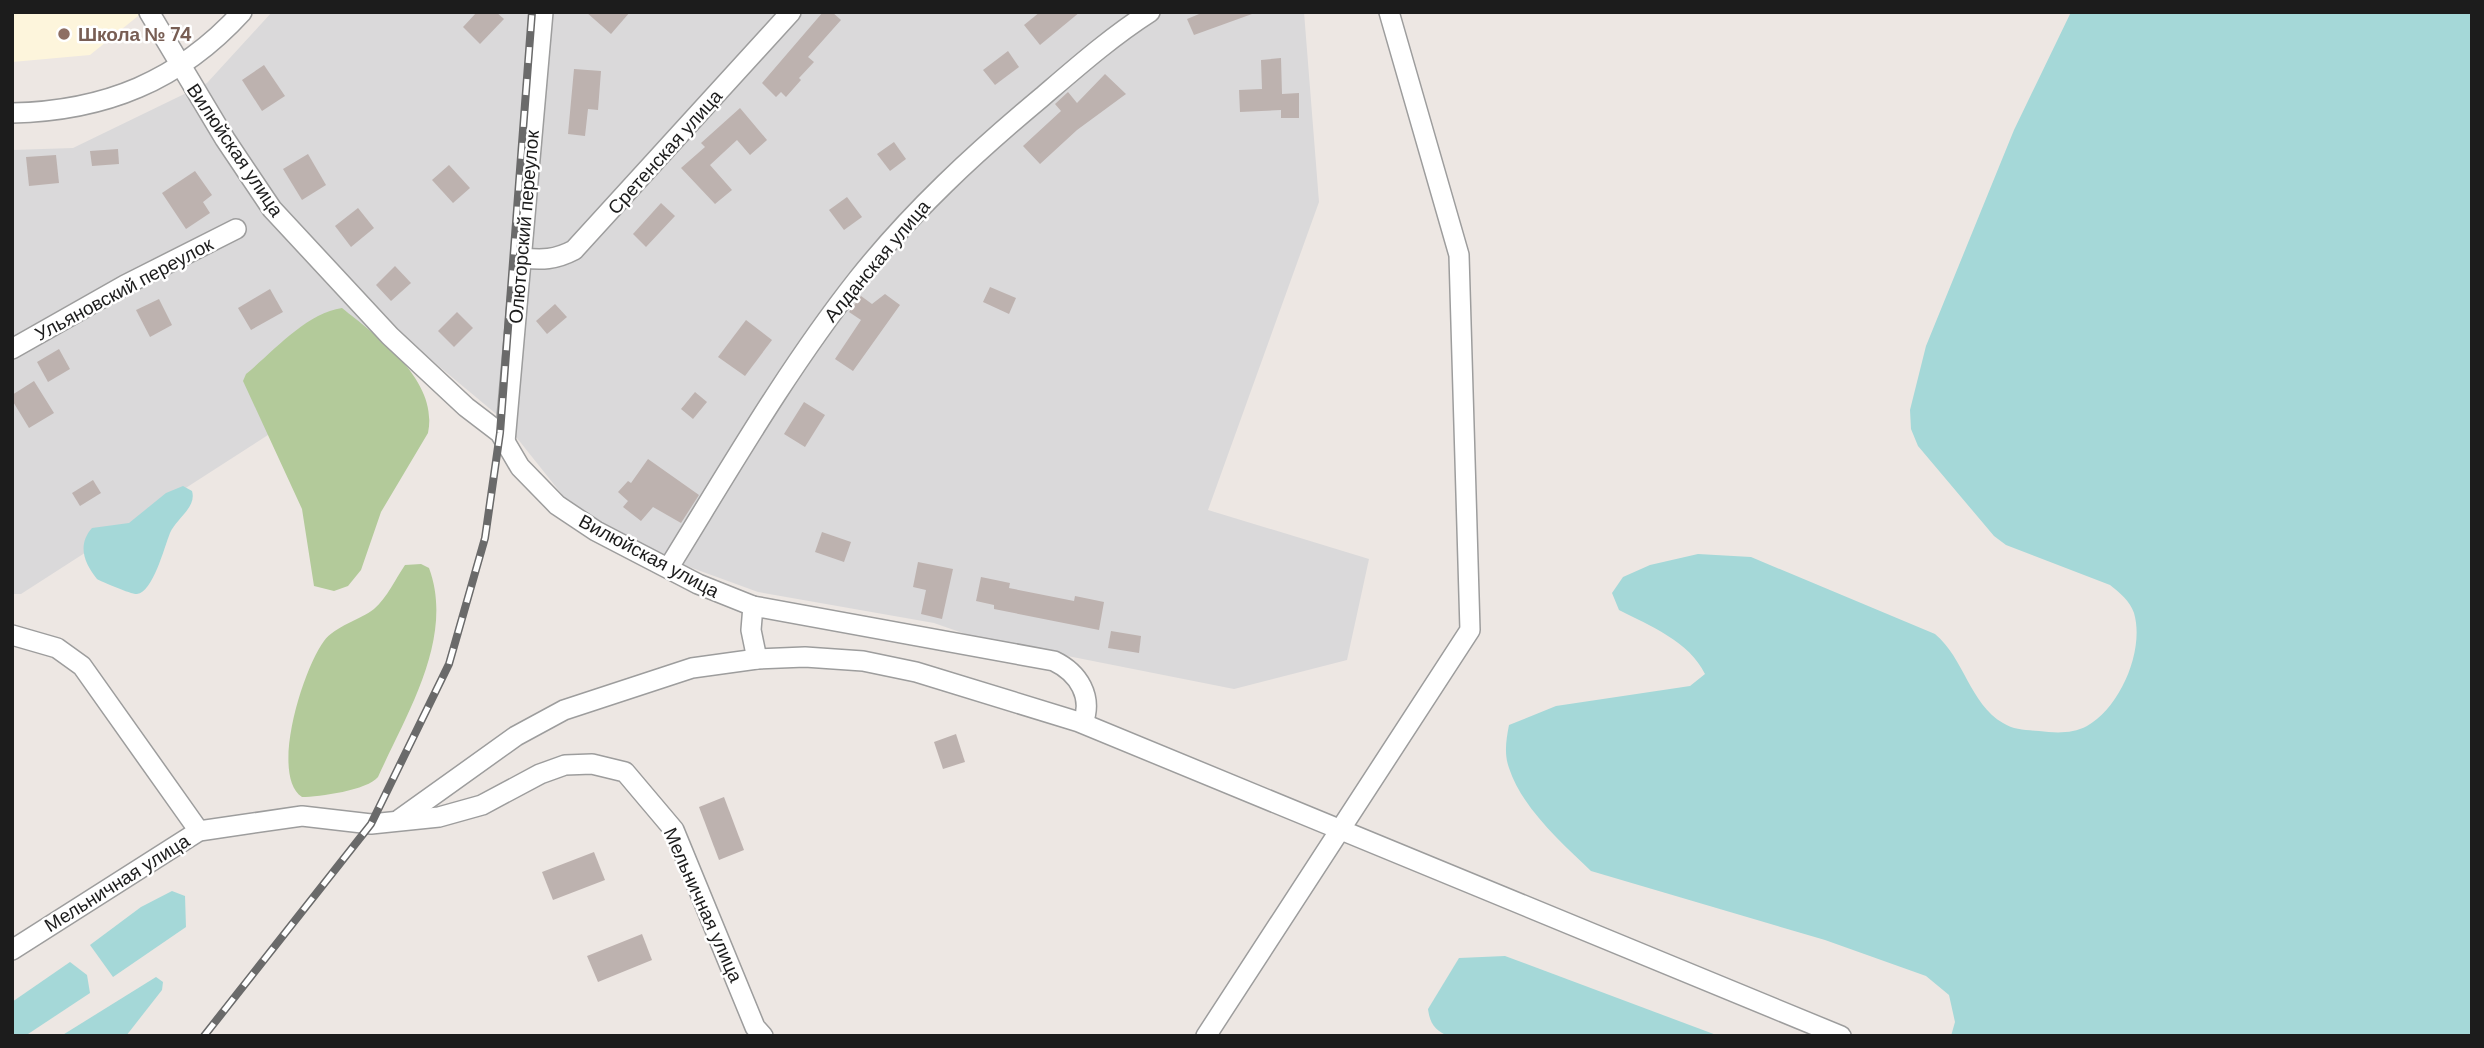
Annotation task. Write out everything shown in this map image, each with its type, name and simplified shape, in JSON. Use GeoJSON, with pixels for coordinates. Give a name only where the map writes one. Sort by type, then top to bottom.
{"type":"FeatureCollection","features":[{"type":"Feature","properties":{"kind":"street","name":"Вилюйская улица"},"geometry":{"type":"LineString","coordinates":[[149,12],[180,67],[272,209],[390,336],[466,407],[500,433],[520,467],[557,505],[596,531],[698,584],[753,606],[1054,661],[1070,671],[1084,690],[1087,708],[1083,723]]}},
{"type":"Feature","properties":{"kind":"street"},"geometry":{"type":"LineString","coordinates":[[12,113],[44,112],[121,96],[180,67],[211,45],[242,12]]}},
{"type":"Feature","properties":{"kind":"street","name":"Олюторский переулок"},"geometry":{"type":"LineString","coordinates":[[505,442],[543,12]]}},
{"type":"Feature","properties":{"kind":"street","name":"Сретенская улица"},"geometry":{"type":"LineString","coordinates":[[522,258],[559,258],[573,250],[791,12]]}},
{"type":"Feature","properties":{"kind":"street","name":"Алданская улица"},"geometry":{"type":"LineString","coordinates":[[669,567],[808,346],[858,279],[916,212],[962,164],[1118,32],[1150,12]]}},
{"type":"Feature","properties":{"kind":"street"},"geometry":{"type":"LineString","coordinates":[[1206,1036],[1470,630],[1459,255],[1389,12]]}},
{"type":"Feature","properties":{"kind":"street","name":"Ульяновский переулок"},"geometry":{"type":"LineString","coordinates":[[12,349],[125,285],[236,229]]}},
{"type":"Feature","properties":{"kind":"street"},"geometry":{"type":"LineString","coordinates":[[753,606],[751,631],[757,659]]}},
{"type":"Feature","properties":{"kind":"street"},"geometry":{"type":"LineString","coordinates":[[12,635],[57,648],[82,666],[199,831]]}},
{"type":"Feature","properties":{"kind":"street"},"geometry":{"type":"LineString","coordinates":[[400,819],[516,736],[564,710],[692,668],[757,659],[805,657],[863,661],[916,672],[1083,723],[1841,1036]]}},
{"type":"Feature","properties":{"kind":"street","name":"Мельничная улица"},"geometry":{"type":"LineString","coordinates":[[12,950],[199,831],[302,816],[371,824],[439,817],[482,804],[540,774],[565,765],[592,764],[625,772],[674,830],[755,1027],[763,1036]]}},
{"type":"Feature","properties":{"kind":"shaded area","name":"Школа № 74"},"geometry":{"type":"Polygon","coordinates":[[[12,12],[143,12],[90,55],[12,62],[12,12]]]}},
{"type":"Feature","properties":{"kind":"shaded area"},"geometry":{"type":"Polygon","coordinates":[[[272,12],[1304,12],[1319,202],[1208,510],[1369,559],[1347,660],[1234,689],[977,638],[934,623],[758,592],[673,561],[603,525],[564,497],[501,418],[411,343],[21,594],[12,594],[12,150],[73,148],[207,83],[272,12]]]}},
{"type":"Feature","properties":{"kind":"green space"},"geometry":{"type":"Polygon","coordinates":[[[342,308],[403,362],[424,395],[429,414],[428,433],[381,512],[361,570],[348,586],[334,591],[314,586],[302,509],[243,381],[246,374],[303,325],[329,311],[342,308]]]}},
{"type":"Feature","properties":{"kind":"green space"},"geometry":{"type":"Polygon","coordinates":[[[421,564],[429,568],[435,595],[436,621],[432,649],[424,676],[378,777],[373,782],[354,789],[302,797],[293,785],[289,767],[289,745],[300,696],[316,654],[329,636],[379,604],[405,565],[421,564]]]}},
{"type":"Feature","properties":{"kind":"water"},"geometry":{"type":"Polygon","coordinates":[[[2071,12],[2472,12],[2472,1036],[1951,1036],[1955,1022],[1949,995],[1926,976],[1825,940],[1591,871],[1533,811],[1509,768],[1506,747],[1509,725],[1556,706],[1690,686],[1705,674],[1698,662],[1679,643],[1619,610],[1612,593],[1623,577],[1650,565],[1698,554],[1751,557],[1935,634],[1953,655],[1983,704],[1992,715],[2011,727],[2051,732],[2075,730],[2087,726],[2110,706],[2127,677],[2133,660],[2136,628],[2130,605],[2110,585],[2006,545],[1994,536],[1918,446],[1911,429],[1910,410],[1926,346],[2014,130],[2071,12]]]}},
{"type":"Feature","properties":{"kind":"water"},"geometry":{"type":"Polygon","coordinates":[[[183,486],[192,491],[192,502],[170,533],[148,586],[134,594],[97,579],[84,554],[87,534],[92,528],[129,523],[166,493],[183,486]]]}},
{"type":"Feature","properties":{"kind":"water"},"geometry":{"type":"Polygon","coordinates":[[[172,891],[185,896],[186,927],[113,977],[90,945],[141,907],[172,891]]]}},
{"type":"Feature","properties":{"kind":"water"},"geometry":{"type":"Polygon","coordinates":[[[1505,956],[1719,1036],[1448,1036],[1436,1029],[1428,1009],[1459,958],[1505,956]]]}},
{"type":"Feature","properties":{"kind":"water"},"geometry":{"type":"Polygon","coordinates":[[[70,962],[87,975],[90,993],[25,1036],[12,1036],[12,1002],[70,962]]]}},
{"type":"Feature","properties":{"kind":"water"},"geometry":{"type":"Polygon","coordinates":[[[156,977],[163,982],[162,990],[126,1036],[61,1036],[156,977]]]}},
{"type":"Feature","properties":{"kind":"building"},"geometry":{"type":"Polygon","coordinates":[[[477,12],[496,12],[504,19],[480,44],[463,27],[477,12]]]}},
{"type":"Feature","properties":{"kind":"building"},"geometry":{"type":"Polygon","coordinates":[[[586,12],[630,12],[611,34],[586,12]]]}},
{"type":"Feature","properties":{"kind":"building"},"geometry":{"type":"Polygon","coordinates":[[[823,12],[832,12],[841,20],[808,57],[814,62],[799,78],[801,80],[786,97],[781,92],[776,97],[762,83],[823,12]]]}},
{"type":"Feature","properties":{"kind":"building"},"geometry":{"type":"Polygon","coordinates":[[[1040,12],[1080,12],[1040,45],[1024,25],[1040,12]]]}},
{"type":"Feature","properties":{"kind":"building"},"geometry":{"type":"Polygon","coordinates":[[[1204,12],[1252,14],[1194,35],[1187,19],[1204,12]]]}},
{"type":"Feature","properties":{"kind":"building"},"geometry":{"type":"Polygon","coordinates":[[[1008,51],[1019,67],[995,85],[983,70],[1008,51]]]}},
{"type":"Feature","properties":{"kind":"building"},"geometry":{"type":"Polygon","coordinates":[[[1281,58],[1282,94],[1299,93],[1299,118],[1281,118],[1281,110],[1240,112],[1239,90],[1262,89],[1261,60],[1281,58]]]}},
{"type":"Feature","properties":{"kind":"building"},"geometry":{"type":"Polygon","coordinates":[[[264,65],[285,96],[262,111],[242,80],[264,65]]]}},
{"type":"Feature","properties":{"kind":"building"},"geometry":{"type":"Polygon","coordinates":[[[574,69],[601,71],[598,110],[588,109],[585,136],[568,134],[574,69]]]}},
{"type":"Feature","properties":{"kind":"building"},"geometry":{"type":"Polygon","coordinates":[[[1105,74],[1126,94],[1077,130],[1040,164],[1023,146],[1061,111],[1055,104],[1068,92],[1077,103],[1105,74]]]}},
{"type":"Feature","properties":{"kind":"building"},"geometry":{"type":"Polygon","coordinates":[[[740,108],[767,140],[750,155],[737,140],[710,165],[732,190],[715,204],[681,168],[705,147],[701,143],[740,108]]]}},
{"type":"Feature","properties":{"kind":"building"},"geometry":{"type":"Polygon","coordinates":[[[894,142],[906,159],[890,171],[877,154],[894,142]]]}},
{"type":"Feature","properties":{"kind":"building"},"geometry":{"type":"Polygon","coordinates":[[[118,149],[119,164],[92,166],[90,151],[118,149]]]}},
{"type":"Feature","properties":{"kind":"building"},"geometry":{"type":"Polygon","coordinates":[[[308,154],[326,185],[302,200],[283,169],[308,154]]]}},
{"type":"Feature","properties":{"kind":"building"},"geometry":{"type":"Polygon","coordinates":[[[56,155],[59,183],[29,186],[26,157],[56,155]]]}},
{"type":"Feature","properties":{"kind":"building"},"geometry":{"type":"Polygon","coordinates":[[[449,165],[470,188],[453,203],[432,180],[449,165]]]}},
{"type":"Feature","properties":{"kind":"building"},"geometry":{"type":"Polygon","coordinates":[[[195,171],[212,195],[203,202],[210,213],[186,229],[162,193],[195,171]]]}},
{"type":"Feature","properties":{"kind":"building"},"geometry":{"type":"Polygon","coordinates":[[[847,197],[862,217],[844,230],[829,210],[847,197]]]}},
{"type":"Feature","properties":{"kind":"building"},"geometry":{"type":"Polygon","coordinates":[[[661,203],[675,216],[646,247],[633,234],[661,203]]]}},
{"type":"Feature","properties":{"kind":"building"},"geometry":{"type":"Polygon","coordinates":[[[358,208],[374,228],[351,247],[335,226],[358,208]]]}},
{"type":"Feature","properties":{"kind":"building"},"geometry":{"type":"Polygon","coordinates":[[[395,266],[411,283],[391,301],[376,285],[395,266]]]}},
{"type":"Feature","properties":{"kind":"building"},"geometry":{"type":"Polygon","coordinates":[[[990,287],[1016,298],[1009,314],[983,302],[990,287]]]}},
{"type":"Feature","properties":{"kind":"building"},"geometry":{"type":"Polygon","coordinates":[[[270,289],[283,312],[251,330],[238,308],[270,289]]]}},
{"type":"Feature","properties":{"kind":"building"},"geometry":{"type":"Polygon","coordinates":[[[885,294],[900,305],[853,371],[835,359],[861,320],[849,312],[861,296],[872,304],[885,294]]]}},
{"type":"Feature","properties":{"kind":"building"},"geometry":{"type":"Polygon","coordinates":[[[159,299],[172,325],[150,337],[136,310],[159,299]]]}},
{"type":"Feature","properties":{"kind":"building"},"geometry":{"type":"Polygon","coordinates":[[[555,304],[567,317],[547,334],[536,321],[555,304]]]}},
{"type":"Feature","properties":{"kind":"building"},"geometry":{"type":"Polygon","coordinates":[[[457,312],[473,328],[454,347],[438,331],[457,312]]]}},
{"type":"Feature","properties":{"kind":"building"},"geometry":{"type":"Polygon","coordinates":[[[746,320],[772,340],[745,376],[718,357],[746,320]]]}},
{"type":"Feature","properties":{"kind":"building"},"geometry":{"type":"Polygon","coordinates":[[[59,349],[70,369],[48,382],[37,362],[59,349]]]}},
{"type":"Feature","properties":{"kind":"building"},"geometry":{"type":"Polygon","coordinates":[[[34,381],[54,413],[29,428],[12,400],[12,395],[34,381]]]}},
{"type":"Feature","properties":{"kind":"building"},"geometry":{"type":"Polygon","coordinates":[[[695,392],[707,402],[693,419],[681,409],[695,392]]]}},
{"type":"Feature","properties":{"kind":"building"},"geometry":{"type":"Polygon","coordinates":[[[804,402],[825,415],[805,447],[784,434],[804,402]]]}},
{"type":"Feature","properties":{"kind":"building"},"geometry":{"type":"Polygon","coordinates":[[[648,459],[699,495],[681,523],[653,507],[641,521],[623,507],[628,501],[618,492],[628,481],[631,483],[648,459]]]}},
{"type":"Feature","properties":{"kind":"building"},"geometry":{"type":"Polygon","coordinates":[[[93,480],[101,493],[80,506],[72,493],[93,480]]]}},
{"type":"Feature","properties":{"kind":"building"},"geometry":{"type":"Polygon","coordinates":[[[822,532],[851,542],[844,562],[815,552],[822,532]]]}},
{"type":"Feature","properties":{"kind":"building"},"geometry":{"type":"Polygon","coordinates":[[[918,562],[953,569],[942,619],[921,614],[926,590],[913,587],[918,562]]]}},
{"type":"Feature","properties":{"kind":"building"},"geometry":{"type":"Polygon","coordinates":[[[981,577],[1010,583],[1009,588],[1074,601],[1075,596],[1104,602],[1099,630],[994,609],[994,605],[976,601],[981,577]]]}},
{"type":"Feature","properties":{"kind":"building"},"geometry":{"type":"Polygon","coordinates":[[[1111,631],[1141,636],[1139,653],[1108,648],[1111,631]]]}},
{"type":"Feature","properties":{"kind":"building"},"geometry":{"type":"Polygon","coordinates":[[[956,734],[965,762],[943,769],[934,742],[956,734]]]}},
{"type":"Feature","properties":{"kind":"building"},"geometry":{"type":"Polygon","coordinates":[[[724,797],[744,850],[719,860],[699,807],[724,797]]]}},
{"type":"Feature","properties":{"kind":"building"},"geometry":{"type":"Polygon","coordinates":[[[594,852],[605,880],[553,900],[542,872],[594,852]]]}},
{"type":"Feature","properties":{"kind":"building"},"geometry":{"type":"Polygon","coordinates":[[[642,934],[652,960],[598,982],[587,956],[642,934]]]}},
{"type":"Feature","properties":{"kind":"railway"},"geometry":{"type":"LineString","coordinates":[[204,1036],[371,824],[449,664],[485,538],[500,433],[532,12]]}},
{"type":"Feature","properties":{"kind":"place","name":"Школа № 74"},"geometry":{"type":"Point","coordinates":[64,34]}}]}
